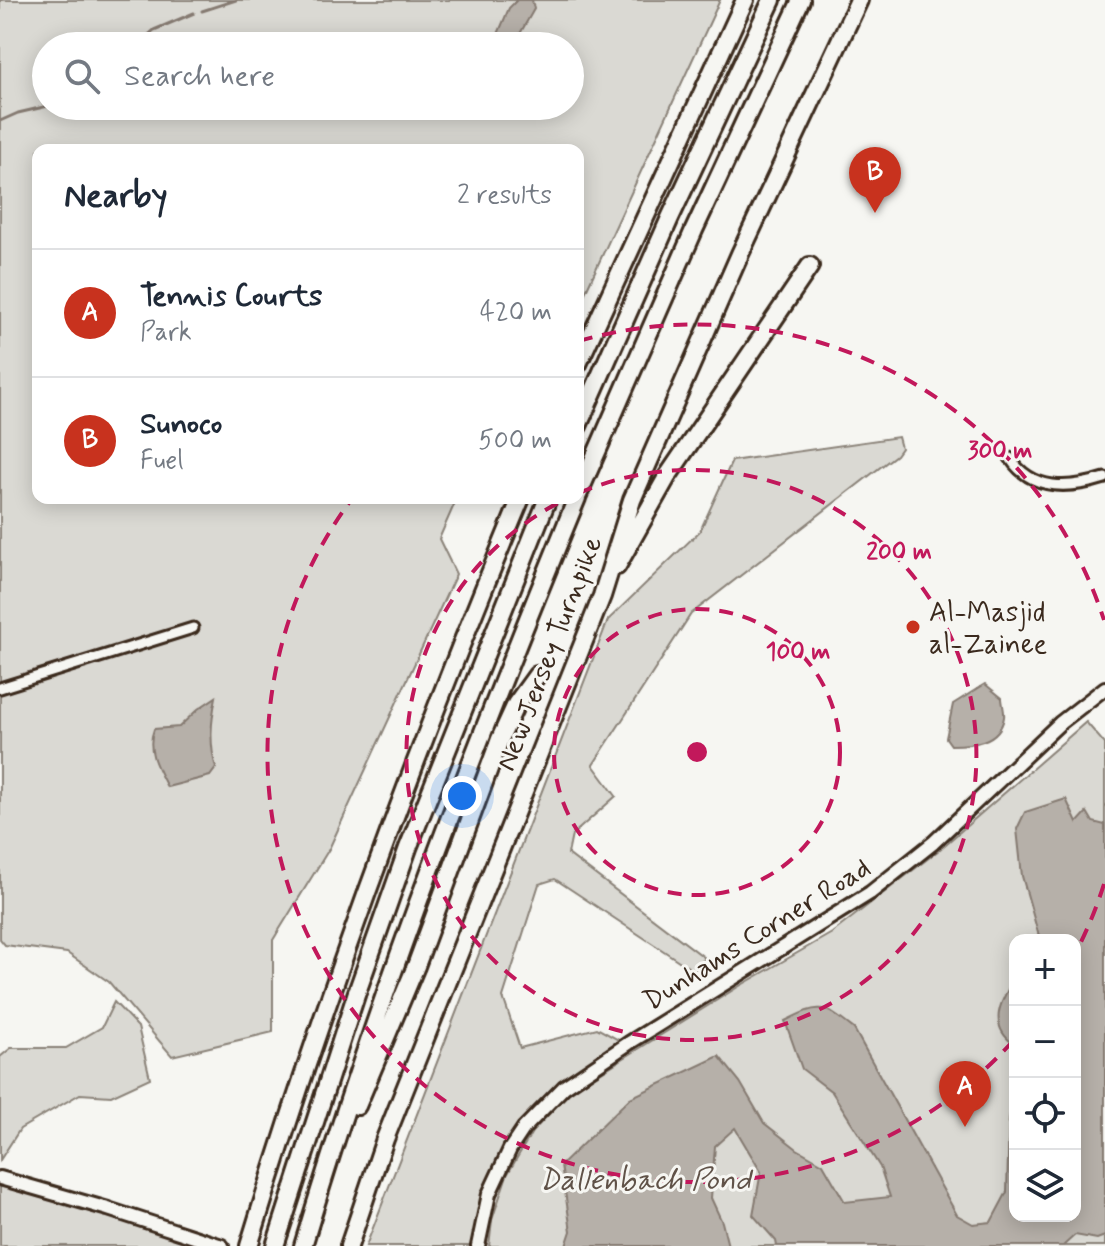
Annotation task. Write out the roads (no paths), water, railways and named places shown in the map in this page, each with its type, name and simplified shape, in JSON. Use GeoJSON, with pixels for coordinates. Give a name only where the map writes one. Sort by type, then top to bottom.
{"type":"FeatureCollection","features":[{"type":"Feature","properties":{"kind":"highway"},"geometry":{"type":"LineString","coordinates":[[584,351],[745,0]]}},
{"type":"Feature","properties":{"kind":"highway"},"geometry":{"type":"LineString","coordinates":[[584,412],[772,0]]}},
{"type":"Feature","properties":{"kind":"highway","name":"New Jersey Turnpike"},"geometry":{"type":"LineString","coordinates":[[584,483],[688,245],[801,0]]}},
{"type":"Feature","properties":{"kind":"highway","name":"New Jersey Turnpike"},"geometry":{"type":"LineString","coordinates":[[349,1246],[385,1139],[602,596],[632,500],[677,393],[859,0]]}},
{"type":"Feature","properties":{"kind":"highway"},"geometry":{"type":"LineString","coordinates":[[602,596],[667,477],[810,266]]}},
{"type":"Feature","properties":{"kind":"highway"},"geometry":{"type":"LineString","coordinates":[[249,1246],[296,1095],[366,893],[519,504]]}},
{"type":"Feature","properties":{"kind":"highway","name":"New Jersey Turnpike"},"geometry":{"type":"LineString","coordinates":[[275,1246],[346,1022],[408,848],[546,504]]}},
{"type":"Feature","properties":{"kind":"highway","name":"New Jersey Turnpike"},"geometry":{"type":"LineString","coordinates":[[303,1246],[384,996],[436,851],[575,504]]}},
{"type":"Feature","properties":{"kind":"highway"},"geometry":{"type":"LineString","coordinates":[[311,1219],[411,977],[500,739],[516,704],[537,675]]}},
{"type":"Feature","properties":{"kind":"street"},"geometry":{"type":"LineString","coordinates":[[1010,458],[1017,470],[1043,485],[1086,484],[1105,478]]}},
{"type":"Feature","properties":{"kind":"street"},"geometry":{"type":"LineString","coordinates":[[0,688],[193,628]]}},
{"type":"Feature","properties":{"kind":"street","name":"Dunhams Corner Road"},"geometry":{"type":"LineString","coordinates":[[478,1246],[489,1194],[510,1149],[524,1128],[564,1087],[870,893],[933,843],[1060,723],[1105,688]]}},
{"type":"Feature","properties":{"kind":"street"},"geometry":{"type":"LineString","coordinates":[[0,1178],[217,1244]]}},
{"type":"Feature","properties":{"kind":"water"},"geometry":{"type":"Polygon","coordinates":[[[517,0],[532,0],[534,9],[521,32],[499,32],[509,8],[517,0]]]}},
{"type":"Feature","properties":{"kind":"water"},"geometry":{"type":"Polygon","coordinates":[[[985,684],[1002,698],[1004,715],[1001,726],[984,741],[951,745],[946,738],[953,704],[985,684]]]}},
{"type":"Feature","properties":{"kind":"water"},"geometry":{"type":"Polygon","coordinates":[[[216,697],[212,750],[216,768],[210,776],[167,787],[152,751],[154,729],[179,727],[216,697]]]}},
{"type":"Feature","properties":{"kind":"water","name":"Dallenbach Pond"},"geometry":{"type":"Polygon","coordinates":[[[1066,799],[1077,823],[1087,812],[1093,822],[1105,825],[1105,1236],[1097,1239],[1075,1235],[1063,1246],[777,1246],[753,1215],[761,1172],[735,1128],[715,1146],[711,1198],[728,1246],[566,1246],[571,1231],[561,1165],[630,1098],[719,1056],[740,1082],[764,1123],[797,1149],[823,1164],[845,1202],[890,1197],[880,1167],[832,1092],[802,1069],[785,1021],[814,1009],[828,1011],[854,1029],[957,1215],[973,1224],[991,1222],[1007,1192],[1009,1120],[1009,1222],[1081,1222],[1081,934],[1038,934],[1022,876],[1017,829],[1025,812],[1066,799]]]}},
{"type":"Feature","properties":{"kind":"water"},"geometry":{"type":"Polygon","coordinates":[[[1009,989],[1009,1040],[999,1022],[1009,989]]]}},
{"type":"Feature","properties":{"kind":"waterway"},"geometry":{"type":"LineString","coordinates":[[202,11],[236,0]]}},
{"type":"Feature","properties":{"kind":"waterway"},"geometry":{"type":"LineString","coordinates":[[152,32],[194,13]]}},
{"type":"Feature","properties":{"kind":"waterway"},"geometry":{"type":"LineString","coordinates":[[0,121],[32,110]]}},
{"type":"Feature","properties":{"kind":"place","name":"Sunoco"},"geometry":{"type":"Point","coordinates":[875,213]}},
{"type":"Feature","properties":{"kind":"place","name":"Al-Masjid al-Zainee"},"geometry":{"type":"Point","coordinates":[913,627]}},
{"type":"Feature","properties":{"kind":"place","name":"Tennis Courts"},"geometry":{"type":"Point","coordinates":[965,1127]}}]}
